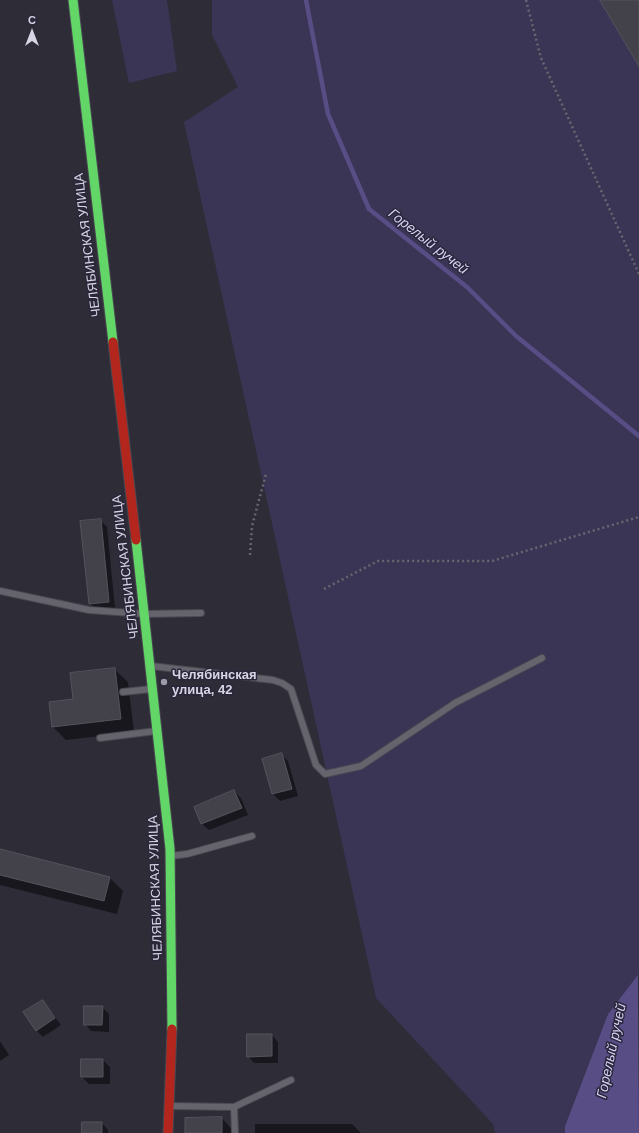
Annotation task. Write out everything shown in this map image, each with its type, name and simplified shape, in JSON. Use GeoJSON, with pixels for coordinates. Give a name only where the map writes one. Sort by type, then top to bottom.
{"type":"FeatureCollection","features":[{"type":"Feature","properties":{"kind":"street","name":"ЧЕЛЯБИНСКАЯ УЛИЦА"},"geometry":{"type":"LineString","coordinates":[[73,0],[145,614],[170,856],[172,932],[168,1133]]}},
{"type":"Feature","properties":{"kind":"lane"},"geometry":{"type":"LineString","coordinates":[[0,591],[89,610],[145,614],[200,613]]}},
{"type":"Feature","properties":{"kind":"lane"},"geometry":{"type":"LineString","coordinates":[[150,666],[273,680],[282,683],[291,690],[316,765],[325,774],[361,766],[455,703],[542,658]]}},
{"type":"Feature","properties":{"kind":"lane"},"geometry":{"type":"LineString","coordinates":[[123,692],[152,689]]}},
{"type":"Feature","properties":{"kind":"lane"},"geometry":{"type":"LineString","coordinates":[[100,738],[157,731]]}},
{"type":"Feature","properties":{"kind":"lane"},"geometry":{"type":"LineString","coordinates":[[170,856],[187,854],[252,836]]}},
{"type":"Feature","properties":{"kind":"lane"},"geometry":{"type":"LineString","coordinates":[[169,1106],[234,1107],[291,1080]]}},
{"type":"Feature","properties":{"kind":"lane"},"geometry":{"type":"LineString","coordinates":[[234,1107],[236,1133]]}},
{"type":"Feature","properties":{"kind":"path"},"geometry":{"type":"LineString","coordinates":[[526,0],[541,58],[639,274]]}},
{"type":"Feature","properties":{"kind":"path"},"geometry":{"type":"LineString","coordinates":[[250,555],[252,526],[266,474]]}},
{"type":"Feature","properties":{"kind":"path"},"geometry":{"type":"LineString","coordinates":[[324,589],[378,561],[492,561],[639,516]]}},
{"type":"Feature","properties":{"kind":"shaded area"},"geometry":{"type":"Polygon","coordinates":[[[112,0],[167,0],[177,71],[129,83],[112,0]]]}},
{"type":"Feature","properties":{"kind":"shaded area"},"geometry":{"type":"Polygon","coordinates":[[[212,0],[639,0],[639,976],[608,1014],[565,1126],[565,1133],[495,1133],[493,1124],[376,998],[184,122],[238,87],[212,35],[212,0]]]}},
{"type":"Feature","properties":{"kind":"water"},"geometry":{"type":"Polygon","coordinates":[[[638,975],[639,1133],[565,1133],[565,1126],[608,1014],[638,975]]]}},
{"type":"Feature","properties":{"kind":"building"},"geometry":{"type":"Polygon","coordinates":[[[600,0],[639,0],[639,66],[600,0]]]}},
{"type":"Feature","properties":{"kind":"building"},"geometry":{"type":"Polygon","coordinates":[[[101,519],[109,602],[89,604],[80,521],[101,519]]]}},
{"type":"Feature","properties":{"kind":"building"},"geometry":{"type":"Polygon","coordinates":[[[115,668],[121,719],[52,727],[49,702],[73,699],[70,673],[115,668]]]}},
{"type":"Feature","properties":{"kind":"building"},"geometry":{"type":"Polygon","coordinates":[[[282,753],[292,789],[272,794],[262,759],[282,753]]]}},
{"type":"Feature","properties":{"kind":"building"},"geometry":{"type":"Polygon","coordinates":[[[234,790],[242,808],[201,824],[194,807],[234,790]]]}},
{"type":"Feature","properties":{"kind":"building"},"geometry":{"type":"Polygon","coordinates":[[[0,849],[110,877],[104,901],[0,875],[0,849]]]}},
{"type":"Feature","properties":{"kind":"building"},"geometry":{"type":"Polygon","coordinates":[[[43,1000],[55,1018],[36,1031],[23,1012],[43,1000]]]}},
{"type":"Feature","properties":{"kind":"building"},"geometry":{"type":"Polygon","coordinates":[[[84,1006],[103,1006],[102,1025],[84,1025],[84,1006]]]}},
{"type":"Feature","properties":{"kind":"building"},"geometry":{"type":"Polygon","coordinates":[[[247,1034],[272,1034],[272,1056],[247,1057],[247,1034]]]}},
{"type":"Feature","properties":{"kind":"building"},"geometry":{"type":"Polygon","coordinates":[[[81,1059],[103,1059],[103,1077],[81,1077],[81,1059]]]}},
{"type":"Feature","properties":{"kind":"building"},"geometry":{"type":"Polygon","coordinates":[[[222,1117],[222,1133],[185,1133],[185,1118],[222,1117]]]}},
{"type":"Feature","properties":{"kind":"building"},"geometry":{"type":"Polygon","coordinates":[[[82,1122],[102,1122],[102,1133],[82,1133],[82,1122]]]}},
{"type":"Feature","properties":{"kind":"waterway","name":"Горелый ручей"},"geometry":{"type":"LineString","coordinates":[[306,0],[328,114],[369,209],[467,287],[516,336],[639,436]]}},
{"type":"Feature","properties":{"kind":"traffic: fast"},"geometry":{"type":"LineString","coordinates":[[73,0],[113,342]]}},
{"type":"Feature","properties":{"kind":"traffic: fast"},"geometry":{"type":"LineString","coordinates":[[136,540],[170,849],[172,1029]]}},
{"type":"Feature","properties":{"kind":"traffic: jam"},"geometry":{"type":"LineString","coordinates":[[113,342],[136,540]]}},
{"type":"Feature","properties":{"kind":"traffic: jam"},"geometry":{"type":"LineString","coordinates":[[168,1133],[172,1029]]}},
{"type":"Feature","properties":{"kind":"place","name":"Челябинская улица, 42"},"geometry":{"type":"Point","coordinates":[164,682]}}]}
